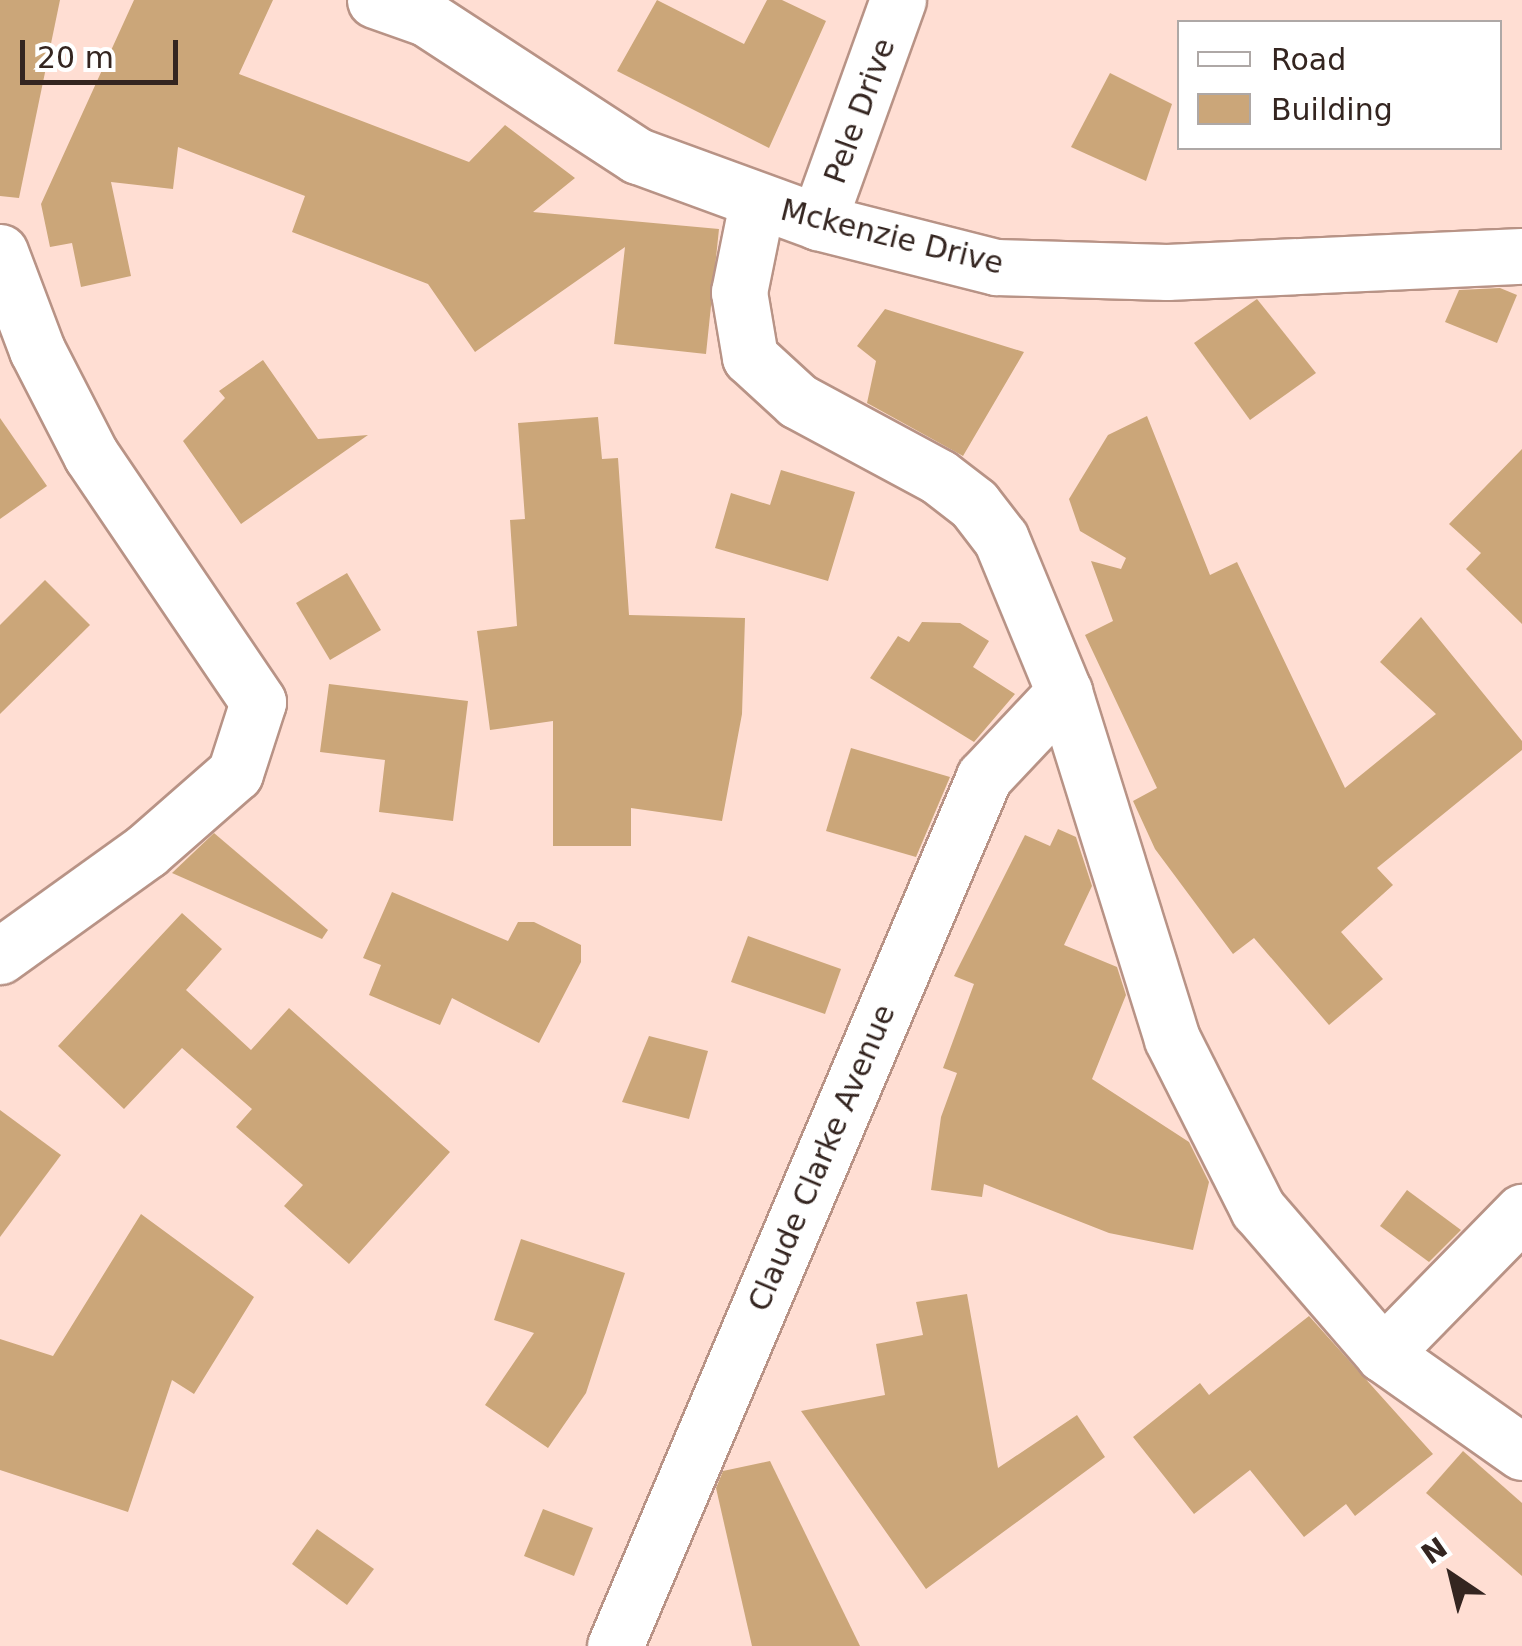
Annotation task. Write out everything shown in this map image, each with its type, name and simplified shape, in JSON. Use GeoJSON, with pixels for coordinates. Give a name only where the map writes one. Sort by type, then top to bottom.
{"type":"FeatureCollection","features":[{"type":"Feature","properties":{"kind":"street","name":"Mckenzie Drive"},"geometry":{"type":"LineString","coordinates":[[374,0],[426,18],[638,156],[818,222],[996,267],[1167,272],[1522,256]]}},
{"type":"Feature","properties":{"kind":"street","name":"Pele Drive"},"geometry":{"type":"LineString","coordinates":[[818,222],[898,0]]}},
{"type":"Feature","properties":{"kind":"street"},"geometry":{"type":"LineString","coordinates":[[757,202],[739,292],[750,357],[798,401],[940,477],[974,504],[1001,539],[1064,692],[1172,1039],[1258,1209],[1383,1354],[1522,1452]]}},
{"type":"Feature","properties":{"kind":"street"},"geometry":{"type":"LineString","coordinates":[[0,252],[37,350],[91,456],[258,702],[235,773],[146,851],[0,956]]}},
{"type":"Feature","properties":{"kind":"street","name":"Claude Clarke Avenue"},"geometry":{"type":"LineString","coordinates":[[615,1646],[984,777],[1064,692]]}},
{"type":"Feature","properties":{"kind":"street"},"geometry":{"type":"LineString","coordinates":[[1383,1354],[1522,1212]]}},
{"type":"Feature","properties":{"kind":"building"},"geometry":{"type":"Polygon","coordinates":[[[0,0],[60,0],[19,198],[0,196],[0,0]]]}},
{"type":"Feature","properties":{"kind":"building"},"geometry":{"type":"Polygon","coordinates":[[[134,0],[273,0],[239,74],[469,162],[505,125],[575,178],[533,212],[719,229],[706,354],[614,344],[625,247],[475,352],[428,284],[292,232],[305,196],[178,147],[173,189],[111,182],[131,276],[81,287],[72,243],[50,247],[41,204],[134,0]]]}},
{"type":"Feature","properties":{"kind":"building"},"geometry":{"type":"Polygon","coordinates":[[[657,0],[744,44],[767,0],[782,0],[826,21],[769,148],[617,71],[657,0]]]}},
{"type":"Feature","properties":{"kind":"building"},"geometry":{"type":"Polygon","coordinates":[[[1110,73],[1172,104],[1146,181],[1071,147],[1110,73]]]}},
{"type":"Feature","properties":{"kind":"building"},"geometry":{"type":"Polygon","coordinates":[[[1500,288],[1517,295],[1497,343],[1445,322],[1459,290],[1500,288]]]}},
{"type":"Feature","properties":{"kind":"building"},"geometry":{"type":"Polygon","coordinates":[[[1257,299],[1316,373],[1250,420],[1194,343],[1257,299]]]}},
{"type":"Feature","properties":{"kind":"building"},"geometry":{"type":"Polygon","coordinates":[[[885,309],[1024,352],[963,456],[867,403],[876,361],[857,346],[885,309]]]}},
{"type":"Feature","properties":{"kind":"building"},"geometry":{"type":"Polygon","coordinates":[[[263,360],[318,439],[368,435],[241,524],[183,441],[225,398],[219,391],[263,360]]]}},
{"type":"Feature","properties":{"kind":"building"},"geometry":{"type":"Polygon","coordinates":[[[1147,416],[1210,575],[1237,562],[1345,788],[1436,714],[1380,662],[1421,617],[1522,741],[1522,750],[1377,868],[1393,885],[1341,932],[1383,979],[1329,1025],[1254,938],[1233,954],[1155,849],[1133,801],[1157,788],[1085,635],[1113,621],[1091,561],[1121,569],[1126,558],[1080,531],[1069,499],[1108,435],[1147,416]]]}},
{"type":"Feature","properties":{"kind":"building"},"geometry":{"type":"Polygon","coordinates":[[[598,417],[602,459],[618,458],[629,615],[745,618],[742,714],[722,821],[631,808],[631,846],[553,846],[553,721],[490,730],[477,631],[517,626],[510,520],[525,519],[518,423],[598,417]]]}},
{"type":"Feature","properties":{"kind":"building"},"geometry":{"type":"Polygon","coordinates":[[[0,418],[47,486],[0,519],[0,418]]]}},
{"type":"Feature","properties":{"kind":"building"},"geometry":{"type":"Polygon","coordinates":[[[1522,449],[1522,624],[1466,569],[1481,553],[1449,524],[1522,449]]]}},
{"type":"Feature","properties":{"kind":"building"},"geometry":{"type":"Polygon","coordinates":[[[781,470],[855,492],[828,581],[715,548],[731,493],[770,505],[781,470]]]}},
{"type":"Feature","properties":{"kind":"building"},"geometry":{"type":"Polygon","coordinates":[[[347,573],[381,630],[330,660],[296,603],[347,573]]]}},
{"type":"Feature","properties":{"kind":"building"},"geometry":{"type":"Polygon","coordinates":[[[45,580],[90,625],[0,714],[0,625],[45,580]]]}},
{"type":"Feature","properties":{"kind":"building"},"geometry":{"type":"Polygon","coordinates":[[[922,622],[960,623],[989,641],[973,667],[1015,694],[974,742],[870,678],[898,636],[909,642],[922,622]]]}},
{"type":"Feature","properties":{"kind":"building"},"geometry":{"type":"Polygon","coordinates":[[[329,684],[468,701],[453,821],[379,812],[385,760],[320,752],[329,684]]]}},
{"type":"Feature","properties":{"kind":"building"},"geometry":{"type":"Polygon","coordinates":[[[851,748],[950,777],[916,857],[826,831],[851,748]]]}},
{"type":"Feature","properties":{"kind":"building"},"geometry":{"type":"Polygon","coordinates":[[[1058,829],[1076,837],[1092,886],[1064,945],[1117,967],[1126,995],[1092,1079],[1189,1142],[1209,1182],[1193,1250],[1109,1233],[984,1184],[982,1197],[931,1190],[941,1117],[957,1073],[943,1068],[974,984],[954,976],[1025,835],[1050,846],[1058,829]]]}},
{"type":"Feature","properties":{"kind":"building"},"geometry":{"type":"Polygon","coordinates":[[[214,833],[328,930],[322,939],[172,873],[214,833]]]}},
{"type":"Feature","properties":{"kind":"building"},"geometry":{"type":"Polygon","coordinates":[[[392,892],[508,941],[518,922],[534,922],[581,945],[581,962],[539,1043],[452,998],[440,1025],[369,995],[381,965],[363,958],[392,892]]]}},
{"type":"Feature","properties":{"kind":"building"},"geometry":{"type":"Polygon","coordinates":[[[182,913],[222,949],[186,990],[251,1050],[289,1008],[450,1152],[349,1264],[284,1206],[303,1185],[236,1127],[252,1109],[182,1048],[124,1109],[58,1046],[182,913]]]}},
{"type":"Feature","properties":{"kind":"building"},"geometry":{"type":"Polygon","coordinates":[[[748,936],[841,969],[825,1014],[731,982],[748,936]]]}},
{"type":"Feature","properties":{"kind":"building"},"geometry":{"type":"Polygon","coordinates":[[[649,1036],[708,1051],[689,1119],[622,1102],[649,1036]]]}},
{"type":"Feature","properties":{"kind":"building"},"geometry":{"type":"Polygon","coordinates":[[[0,1110],[61,1155],[0,1237],[0,1110]]]}},
{"type":"Feature","properties":{"kind":"building"},"geometry":{"type":"Polygon","coordinates":[[[1407,1190],[1461,1230],[1429,1262],[1380,1226],[1407,1190]]]}},
{"type":"Feature","properties":{"kind":"building"},"geometry":{"type":"Polygon","coordinates":[[[141,1214],[254,1297],[194,1394],[172,1380],[128,1512],[0,1470],[0,1339],[53,1356],[141,1214]]]}},
{"type":"Feature","properties":{"kind":"building"},"geometry":{"type":"Polygon","coordinates":[[[521,1239],[625,1273],[586,1393],[548,1448],[485,1405],[534,1333],[494,1320],[521,1239]]]}},
{"type":"Feature","properties":{"kind":"building"},"geometry":{"type":"Polygon","coordinates":[[[967,1294],[998,1468],[1077,1415],[1105,1457],[926,1589],[801,1411],[885,1395],[876,1344],[923,1335],[916,1302],[967,1294]]]}},
{"type":"Feature","properties":{"kind":"building"},"geometry":{"type":"Polygon","coordinates":[[[1309,1316],[1433,1454],[1355,1516],[1346,1504],[1304,1537],[1250,1470],[1194,1514],[1133,1437],[1200,1383],[1209,1395],[1309,1316]]]}},
{"type":"Feature","properties":{"kind":"building"},"geometry":{"type":"Polygon","coordinates":[[[1463,1451],[1522,1503],[1522,1576],[1426,1493],[1463,1451]]]}},
{"type":"Feature","properties":{"kind":"building"},"geometry":{"type":"Polygon","coordinates":[[[770,1461],[860,1646],[752,1646],[716,1488],[723,1471],[770,1461]]]}},
{"type":"Feature","properties":{"kind":"building"},"geometry":{"type":"Polygon","coordinates":[[[543,1509],[593,1528],[574,1576],[524,1556],[543,1509]]]}},
{"type":"Feature","properties":{"kind":"building"},"geometry":{"type":"Polygon","coordinates":[[[317,1529],[374,1569],[347,1605],[292,1564],[317,1529]]]}}]}
